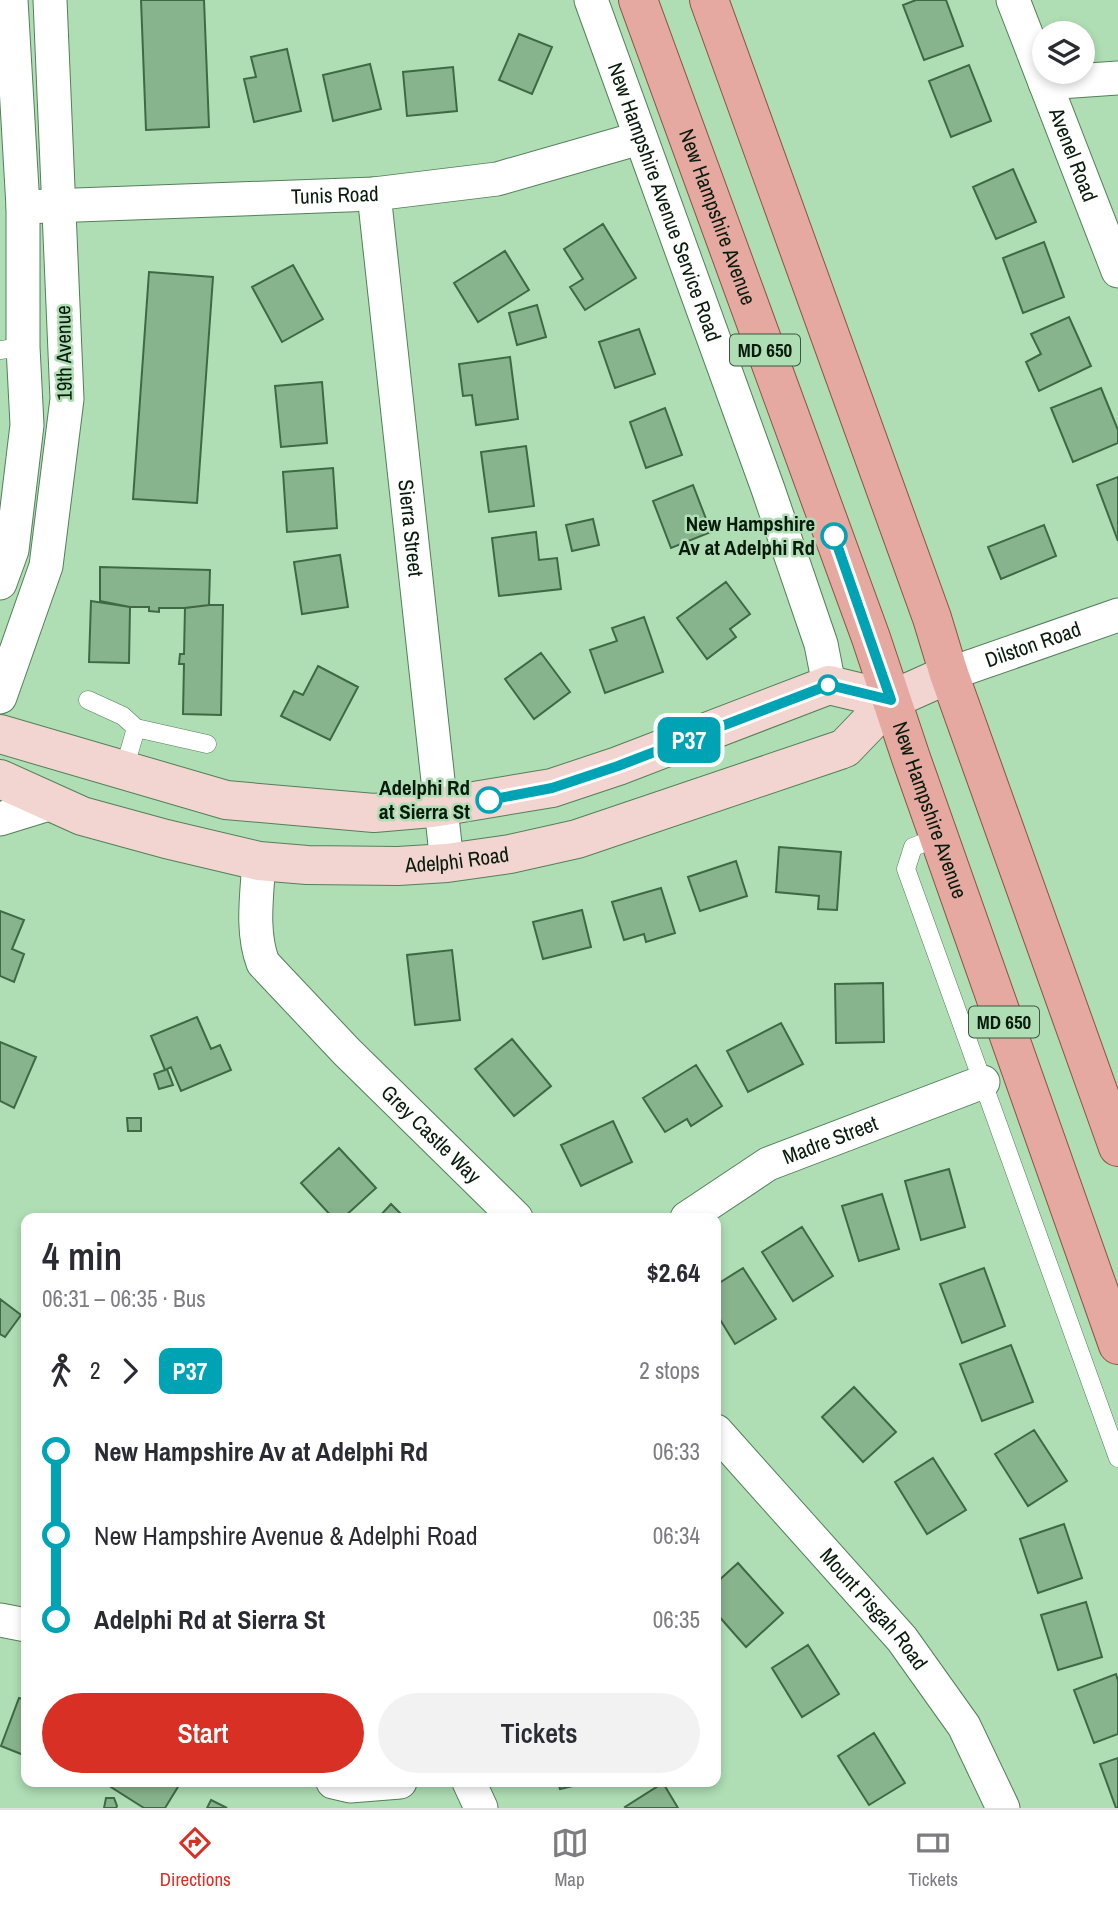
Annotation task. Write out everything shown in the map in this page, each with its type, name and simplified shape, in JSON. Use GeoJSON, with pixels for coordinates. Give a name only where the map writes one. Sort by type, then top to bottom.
{"type":"FeatureCollection","features":[{"type":"Feature","properties":{"kind":"main road","name":"New Hampshire Avenue"},"geometry":{"type":"LineString","coordinates":[[638,0],[866,625],[1118,1345]]}},
{"type":"Feature","properties":{"kind":"main road","name":"MD 650"},"geometry":{"type":"LineString","coordinates":[[709,0],[932,618],[949,674],[1118,1147]]}},
{"type":"Feature","properties":{"kind":"main road","name":"Adelphi Road"},"geometry":{"type":"LineString","coordinates":[[0,779],[82,816],[259,862],[398,866],[447,863],[510,854],[577,839],[840,750],[891,700],[949,674]]}},
{"type":"Feature","properties":{"kind":"main road"},"geometry":{"type":"LineString","coordinates":[[0,734],[226,800],[374,814],[440,807],[552,788],[618,766],[829,685],[891,700]]}},
{"type":"Feature","properties":{"kind":"street","name":"19th Avenue"},"geometry":{"type":"LineString","coordinates":[[5,570],[12,550],[26,425],[11,348],[23,208],[11,0]]}},
{"type":"Feature","properties":{"kind":"street","name":"19th Avenue"},"geometry":{"type":"LineString","coordinates":[[0,697],[46,566],[67,399],[50,0]]}},
{"type":"Feature","properties":{"kind":"street","name":"New Hampshire Avenue Service Road"},"geometry":{"type":"LineString","coordinates":[[591,0],[768,489],[821,644],[829,685]]}},
{"type":"Feature","properties":{"kind":"street","name":"Avenel Road"},"geometry":{"type":"LineString","coordinates":[[1013,0],[1032,49]]}},
{"type":"Feature","properties":{"kind":"street"},"geometry":{"type":"LineString","coordinates":[[1095,80],[1118,78]]}},
{"type":"Feature","properties":{"kind":"street","name":"Avenel Road"},"geometry":{"type":"LineString","coordinates":[[1045,84],[1118,271]]}},
{"type":"Feature","properties":{"kind":"street","name":"Tunis Road"},"geometry":{"type":"LineString","coordinates":[[23,208],[374,194],[497,179],[640,138]]}},
{"type":"Feature","properties":{"kind":"street","name":"Sierra Street"},"geometry":{"type":"LineString","coordinates":[[374,194],[447,863]]}},
{"type":"Feature","properties":{"kind":"street"},"geometry":{"type":"LineString","coordinates":[[5,570],[46,566]]}},
{"type":"Feature","properties":{"kind":"street","name":"Dilston Road"},"geometry":{"type":"LineString","coordinates":[[949,674],[1118,615]]}},
{"type":"Feature","properties":{"kind":"street"},"geometry":{"type":"LineString","coordinates":[[0,819],[52,803]]}},
{"type":"Feature","properties":{"kind":"street","name":"Grey Castle Way"},"geometry":{"type":"LineString","coordinates":[[259,862],[256,924],[258,949],[263,963],[346,1051],[511,1213]]}},
{"type":"Feature","properties":{"kind":"street","name":"Madre Street"},"geometry":{"type":"LineString","coordinates":[[694,1213],[768,1164],[984,1082]]}},
{"type":"Feature","properties":{"kind":"street","name":"Mount Pisgah Road"},"geometry":{"type":"LineString","coordinates":[[721,1437],[902,1639],[964,1726],[1003,1808]]}},
{"type":"Feature","properties":{"kind":"street"},"geometry":{"type":"LineString","coordinates":[[0,1620],[21,1624]]}},
{"type":"Feature","properties":{"kind":"street"},"geometry":{"type":"LineString","coordinates":[[471,1787],[481,1808]]}},
{"type":"Feature","properties":{"kind":"lane"},"geometry":{"type":"LineString","coordinates":[[88,700],[123,716],[136,728],[207,744]]}},
{"type":"Feature","properties":{"kind":"lane"},"geometry":{"type":"LineString","coordinates":[[124,770],[136,728]]}},
{"type":"Feature","properties":{"kind":"lane"},"geometry":{"type":"LineString","coordinates":[[939,837],[913,847],[906,869],[1118,1458]]}},
{"type":"Feature","properties":{"kind":"building"},"geometry":{"type":"Polygon","coordinates":[[[141,0],[204,0],[209,127],[146,130],[141,0]]]}},
{"type":"Feature","properties":{"kind":"building"},"geometry":{"type":"Polygon","coordinates":[[[916,0],[946,0],[963,46],[924,60],[903,5],[916,0]]]}},
{"type":"Feature","properties":{"kind":"building"},"geometry":{"type":"Polygon","coordinates":[[[519,34],[552,47],[532,94],[499,80],[519,34]]]}},
{"type":"Feature","properties":{"kind":"building"},"geometry":{"type":"Polygon","coordinates":[[[287,49],[301,111],[254,122],[244,79],[256,77],[251,57],[287,49]]]}},
{"type":"Feature","properties":{"kind":"building"},"geometry":{"type":"Polygon","coordinates":[[[370,64],[381,109],[333,121],[323,75],[370,64]]]}},
{"type":"Feature","properties":{"kind":"building"},"geometry":{"type":"Polygon","coordinates":[[[969,65],[991,121],[951,137],[929,81],[969,65]]]}},
{"type":"Feature","properties":{"kind":"building"},"geometry":{"type":"Polygon","coordinates":[[[453,67],[457,111],[407,116],[403,72],[453,67]]]}},
{"type":"Feature","properties":{"kind":"building"},"geometry":{"type":"Polygon","coordinates":[[[1013,169],[1036,222],[996,239],[973,187],[1013,169]]]}},
{"type":"Feature","properties":{"kind":"building"},"geometry":{"type":"Polygon","coordinates":[[[603,224],[636,278],[585,310],[570,287],[583,279],[564,249],[603,224]]]}},
{"type":"Feature","properties":{"kind":"building"},"geometry":{"type":"Polygon","coordinates":[[[1044,242],[1064,297],[1023,313],[1003,258],[1044,242]]]}},
{"type":"Feature","properties":{"kind":"building"},"geometry":{"type":"Polygon","coordinates":[[[505,251],[529,290],[478,322],[454,283],[505,251]]]}},
{"type":"Feature","properties":{"kind":"building"},"geometry":{"type":"Polygon","coordinates":[[[293,265],[323,319],[282,342],[252,287],[293,265]]]}},
{"type":"Feature","properties":{"kind":"building"},"geometry":{"type":"Polygon","coordinates":[[[149,272],[213,277],[197,503],[133,499],[149,272]]]}},
{"type":"Feature","properties":{"kind":"building"},"geometry":{"type":"Polygon","coordinates":[[[537,305],[546,337],[517,345],[509,313],[537,305]]]}},
{"type":"Feature","properties":{"kind":"building"},"geometry":{"type":"Polygon","coordinates":[[[1069,317],[1091,366],[1039,391],[1026,362],[1041,354],[1031,334],[1069,317]]]}},
{"type":"Feature","properties":{"kind":"building"},"geometry":{"type":"Polygon","coordinates":[[[639,329],[655,374],[615,388],[599,342],[639,329]]]}},
{"type":"Feature","properties":{"kind":"building"},"geometry":{"type":"Polygon","coordinates":[[[510,357],[518,419],[476,425],[472,395],[463,396],[459,364],[510,357]]]}},
{"type":"Feature","properties":{"kind":"building"},"geometry":{"type":"Polygon","coordinates":[[[322,382],[327,443],[281,447],[275,386],[322,382]]]}},
{"type":"Feature","properties":{"kind":"building"},"geometry":{"type":"Polygon","coordinates":[[[1101,388],[1118,430],[1118,443],[1073,462],[1051,408],[1101,388]]]}},
{"type":"Feature","properties":{"kind":"building"},"geometry":{"type":"Polygon","coordinates":[[[665,408],[682,455],[646,468],[630,422],[665,408]]]}},
{"type":"Feature","properties":{"kind":"building"},"geometry":{"type":"Polygon","coordinates":[[[526,446],[534,506],[489,512],[481,452],[526,446]]]}},
{"type":"Feature","properties":{"kind":"building"},"geometry":{"type":"Polygon","coordinates":[[[333,468],[337,528],[287,532],[283,472],[333,468]]]}},
{"type":"Feature","properties":{"kind":"building"},"geometry":{"type":"Polygon","coordinates":[[[1118,477],[1118,541],[1097,485],[1118,477]]]}},
{"type":"Feature","properties":{"kind":"building"},"geometry":{"type":"Polygon","coordinates":[[[693,485],[711,532],[671,548],[653,501],[693,485]]]}},
{"type":"Feature","properties":{"kind":"building"},"geometry":{"type":"Polygon","coordinates":[[[593,519],[599,545],[572,551],[566,525],[593,519]]]}},
{"type":"Feature","properties":{"kind":"building"},"geometry":{"type":"Polygon","coordinates":[[[1044,525],[1056,556],[1001,579],[988,547],[1044,525]]]}},
{"type":"Feature","properties":{"kind":"building"},"geometry":{"type":"Polygon","coordinates":[[[536,532],[539,560],[557,558],[561,589],[499,596],[492,538],[536,532]]]}},
{"type":"Feature","properties":{"kind":"building"},"geometry":{"type":"Polygon","coordinates":[[[340,555],[348,607],[302,614],[294,562],[340,555]]]}},
{"type":"Feature","properties":{"kind":"building"},"geometry":{"type":"Polygon","coordinates":[[[100,567],[210,570],[209,605],[159,608],[159,612],[149,611],[149,607],[130,607],[100,601],[100,567]]]}},
{"type":"Feature","properties":{"kind":"building"},"geometry":{"type":"Polygon","coordinates":[[[726,582],[750,614],[730,629],[736,637],[707,659],[677,618],[726,582]]]}},
{"type":"Feature","properties":{"kind":"building"},"geometry":{"type":"Polygon","coordinates":[[[91,601],[130,607],[129,663],[89,662],[91,601]]]}},
{"type":"Feature","properties":{"kind":"building"},"geometry":{"type":"Polygon","coordinates":[[[223,605],[221,715],[183,714],[184,664],[179,664],[180,654],[184,654],[185,608],[223,605]]]}},
{"type":"Feature","properties":{"kind":"building"},"geometry":{"type":"Polygon","coordinates":[[[644,617],[663,672],[605,693],[590,650],[617,641],[612,628],[644,617]]]}},
{"type":"Feature","properties":{"kind":"building"},"geometry":{"type":"Polygon","coordinates":[[[541,653],[570,692],[534,719],[505,679],[541,653]]]}},
{"type":"Feature","properties":{"kind":"building"},"geometry":{"type":"Polygon","coordinates":[[[318,666],[358,687],[330,740],[281,716],[294,691],[303,695],[318,666]]]}},
{"type":"Feature","properties":{"kind":"building"},"geometry":{"type":"Polygon","coordinates":[[[779,847],[841,852],[837,910],[818,909],[819,896],[776,892],[779,847]]]}},
{"type":"Feature","properties":{"kind":"building"},"geometry":{"type":"Polygon","coordinates":[[[736,861],[747,896],[700,911],[688,877],[736,861]]]}},
{"type":"Feature","properties":{"kind":"building"},"geometry":{"type":"Polygon","coordinates":[[[661,888],[675,933],[646,942],[644,934],[624,940],[612,902],[661,888]]]}},
{"type":"Feature","properties":{"kind":"building"},"geometry":{"type":"Polygon","coordinates":[[[582,910],[591,947],[543,959],[533,922],[582,910]]]}},
{"type":"Feature","properties":{"kind":"building"},"geometry":{"type":"Polygon","coordinates":[[[0,911],[24,920],[12,949],[24,954],[14,982],[0,976],[0,911]]]}},
{"type":"Feature","properties":{"kind":"building"},"geometry":{"type":"Polygon","coordinates":[[[452,950],[460,1020],[415,1025],[407,955],[452,950]]]}},
{"type":"Feature","properties":{"kind":"building"},"geometry":{"type":"Polygon","coordinates":[[[883,983],[884,1042],[836,1043],[835,984],[883,983]]]}},
{"type":"Feature","properties":{"kind":"building"},"geometry":{"type":"Polygon","coordinates":[[[197,1017],[211,1049],[220,1045],[231,1070],[181,1091],[171,1067],[165,1070],[151,1036],[197,1017]]]}},
{"type":"Feature","properties":{"kind":"building"},"geometry":{"type":"Polygon","coordinates":[[[781,1023],[803,1064],[748,1092],[727,1051],[781,1023]]]}},
{"type":"Feature","properties":{"kind":"building"},"geometry":{"type":"Polygon","coordinates":[[[512,1039],[551,1086],[514,1116],[475,1069],[512,1039]]]}},
{"type":"Feature","properties":{"kind":"building"},"geometry":{"type":"Polygon","coordinates":[[[0,1042],[36,1057],[14,1108],[0,1101],[0,1042]]]}},
{"type":"Feature","properties":{"kind":"building"},"geometry":{"type":"Polygon","coordinates":[[[696,1065],[722,1106],[691,1126],[687,1119],[665,1132],[643,1098],[696,1065]]]}},
{"type":"Feature","properties":{"kind":"building"},"geometry":{"type":"Polygon","coordinates":[[[167,1069],[173,1085],[159,1089],[154,1074],[167,1069]]]}},
{"type":"Feature","properties":{"kind":"building"},"geometry":{"type":"Polygon","coordinates":[[[127,1118],[141,1118],[141,1131],[128,1131],[127,1118]]]}},
{"type":"Feature","properties":{"kind":"building"},"geometry":{"type":"Polygon","coordinates":[[[613,1121],[632,1162],[581,1186],[561,1145],[613,1121]]]}},
{"type":"Feature","properties":{"kind":"building"},"geometry":{"type":"Polygon","coordinates":[[[339,1148],[376,1188],[348,1213],[328,1213],[301,1183],[339,1148]]]}},
{"type":"Feature","properties":{"kind":"building"},"geometry":{"type":"Polygon","coordinates":[[[949,1169],[965,1227],[921,1240],[905,1181],[949,1169]]]}},
{"type":"Feature","properties":{"kind":"building"},"geometry":{"type":"Polygon","coordinates":[[[882,1194],[899,1249],[859,1261],[842,1206],[882,1194]]]}},
{"type":"Feature","properties":{"kind":"building"},"geometry":{"type":"Polygon","coordinates":[[[391,1204],[400,1213],[383,1213],[391,1204]]]}},
{"type":"Feature","properties":{"kind":"building"},"geometry":{"type":"Polygon","coordinates":[[[802,1227],[833,1276],[793,1301],[762,1252],[802,1227]]]}},
{"type":"Feature","properties":{"kind":"building"},"geometry":{"type":"Polygon","coordinates":[[[743,1268],[776,1319],[735,1344],[721,1321],[721,1282],[743,1268]]]}},
{"type":"Feature","properties":{"kind":"building"},"geometry":{"type":"Polygon","coordinates":[[[984,1268],[1005,1326],[962,1343],[940,1284],[984,1268]]]}},
{"type":"Feature","properties":{"kind":"building"},"geometry":{"type":"Polygon","coordinates":[[[0,1299],[21,1315],[5,1337],[0,1334],[0,1299]]]}},
{"type":"Feature","properties":{"kind":"building"},"geometry":{"type":"Polygon","coordinates":[[[1011,1345],[1033,1402],[982,1421],[960,1364],[1011,1345]]]}},
{"type":"Feature","properties":{"kind":"building"},"geometry":{"type":"Polygon","coordinates":[[[854,1387],[896,1432],[863,1462],[822,1417],[854,1387]]]}},
{"type":"Feature","properties":{"kind":"building"},"geometry":{"type":"Polygon","coordinates":[[[1034,1430],[1067,1481],[1028,1506],[995,1454],[1034,1430]]]}},
{"type":"Feature","properties":{"kind":"building"},"geometry":{"type":"Polygon","coordinates":[[[933,1458],[966,1510],[927,1534],[895,1482],[933,1458]]]}},
{"type":"Feature","properties":{"kind":"building"},"geometry":{"type":"Polygon","coordinates":[[[1064,1524],[1082,1578],[1038,1593],[1020,1539],[1064,1524]]]}},
{"type":"Feature","properties":{"kind":"building"},"geometry":{"type":"Polygon","coordinates":[[[738,1563],[783,1613],[746,1647],[721,1619],[721,1578],[738,1563]]]}},
{"type":"Feature","properties":{"kind":"building"},"geometry":{"type":"Polygon","coordinates":[[[1086,1602],[1102,1657],[1058,1670],[1041,1615],[1086,1602]]]}},
{"type":"Feature","properties":{"kind":"building"},"geometry":{"type":"Polygon","coordinates":[[[808,1645],[839,1694],[802,1717],[772,1668],[808,1645]]]}},
{"type":"Feature","properties":{"kind":"building"},"geometry":{"type":"Polygon","coordinates":[[[1116,1674],[1118,1734],[1094,1743],[1074,1690],[1116,1674]]]}},
{"type":"Feature","properties":{"kind":"building"},"geometry":{"type":"Polygon","coordinates":[[[19,1698],[21,1699],[21,1754],[1,1746],[19,1698]]]}},
{"type":"Feature","properties":{"kind":"building"},"geometry":{"type":"Polygon","coordinates":[[[874,1733],[905,1783],[869,1805],[838,1756],[874,1733]]]}},
{"type":"Feature","properties":{"kind":"building"},"geometry":{"type":"Polygon","coordinates":[[[1118,1758],[1118,1808],[1116,1808],[1100,1764],[1118,1758]]]}},
{"type":"Feature","properties":{"kind":"building"},"geometry":{"type":"Polygon","coordinates":[[[111,1787],[178,1787],[165,1808],[144,1808],[111,1787]]]}},
{"type":"Feature","properties":{"kind":"building"},"geometry":{"type":"Polygon","coordinates":[[[657,1787],[665,1787],[678,1808],[626,1808],[657,1787]]]}},
{"type":"Feature","properties":{"kind":"building"},"geometry":{"type":"Polygon","coordinates":[[[106,1798],[114,1798],[116,1808],[104,1808],[106,1798]]]}},
{"type":"Feature","properties":{"kind":"building"},"geometry":{"type":"Polygon","coordinates":[[[211,1800],[227,1808],[207,1808],[211,1800]]]}},
{"type":"Feature","properties":{"kind":"bus line","name":"P37"},"geometry":{"type":"LineString","coordinates":[[489,800],[552,788],[618,766],[829,685],[891,700],[834,536]]}},
{"type":"Feature","properties":{"kind":"place","name":"New Hampshire Av at Adelphi Rd"},"geometry":{"type":"Point","coordinates":[834,536]}},
{"type":"Feature","properties":{"kind":"place","name":"Adelphi Rd at Sierra St"},"geometry":{"type":"Point","coordinates":[489,800]}}]}
